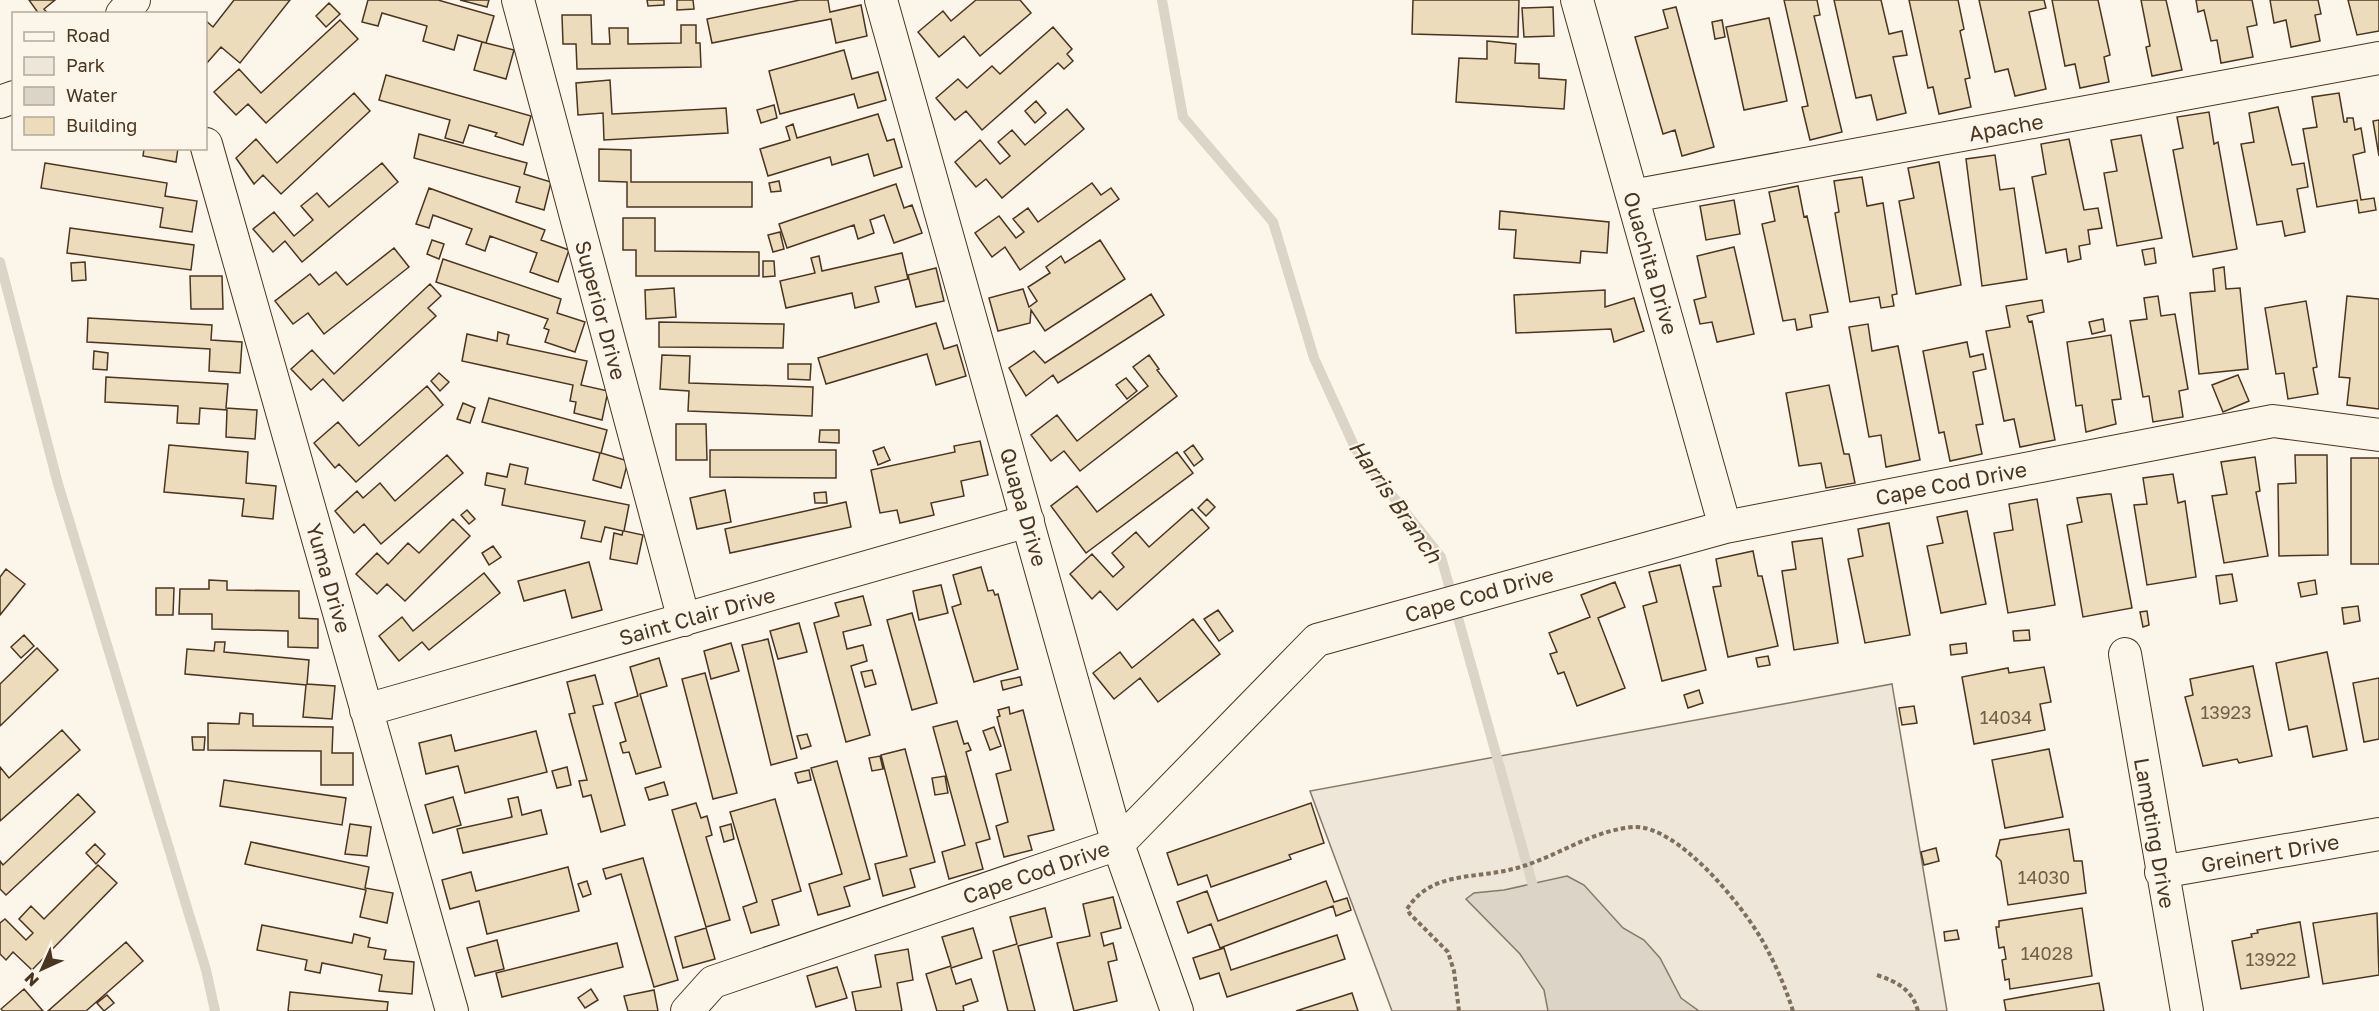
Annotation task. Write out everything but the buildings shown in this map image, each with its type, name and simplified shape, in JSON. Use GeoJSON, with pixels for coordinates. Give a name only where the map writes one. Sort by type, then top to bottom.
{"type":"FeatureCollection","features":[{"type":"Feature","properties":{"kind":"street"},"geometry":{"type":"LineString","coordinates":[[124,12],[134,0]]}},
{"type":"Feature","properties":{"kind":"street","name":"Superior Drive"},"geometry":{"type":"LineString","coordinates":[[518,0],[684,620]]}},
{"type":"Feature","properties":{"kind":"street","name":"Quapa Drive"},"geometry":{"type":"LineString","coordinates":[[882,0],[1118,844],[1177,1011]]}},
{"type":"Feature","properties":{"kind":"street","name":"Ouachita Drive"},"geometry":{"type":"LineString","coordinates":[[1577,0],[1725,526]]}},
{"type":"Feature","properties":{"kind":"street","name":"Apache"},"geometry":{"type":"LineString","coordinates":[[1632,196],[2379,58]]}},
{"type":"Feature","properties":{"kind":"street","name":"Yuma Drive"},"geometry":{"type":"LineString","coordinates":[[207,148],[452,1011]]}},
{"type":"Feature","properties":{"kind":"street","name":"Cape Cod Drive"},"geometry":{"type":"LineString","coordinates":[[687,1011],[713,982],[1118,844],[1317,640],[1725,526],[2273,421],[2379,435]]}},
{"type":"Feature","properties":{"kind":"street","name":"Saint Clair Drive"},"geometry":{"type":"LineString","coordinates":[[366,711],[1028,521]]}},
{"type":"Feature","properties":{"kind":"street","name":"Lampting Drive"},"geometry":{"type":"LineString","coordinates":[[2125,654],[2161,872],[2187,1011]]}},
{"type":"Feature","properties":{"kind":"street","name":"Greinert Drive"},"geometry":{"type":"LineString","coordinates":[[2161,872],[2379,834]]}},
{"type":"Feature","properties":{"kind":"path"},"geometry":{"type":"LineString","coordinates":[[1459,1011],[1454,971],[1448,952],[1410,914],[1407,909],[1412,902],[1446,879],[1511,870],[1548,857],[1593,836],[1635,827],[1663,834],[1682,848],[1728,895],[1765,945],[1793,1011]]}},
{"type":"Feature","properties":{"kind":"path"},"geometry":{"type":"LineString","coordinates":[[1877,975],[1895,981],[1907,990],[1918,1011]]}},
{"type":"Feature","properties":{"kind":"green space"},"geometry":{"type":"Polygon","coordinates":[[[1892,684],[1947,1011],[1392,1011],[1310,791],[1892,684]]]}},
{"type":"Feature","properties":{"kind":"water"},"geometry":{"type":"Polygon","coordinates":[[[1567,876],[1584,885],[1623,928],[1644,940],[1660,958],[1681,998],[1699,1011],[1548,1011],[1544,990],[1520,954],[1466,899],[1474,893],[1504,890],[1567,876]]]}},
{"type":"Feature","properties":{"kind":"waterway","name":"Harris Branch"},"geometry":{"type":"LineString","coordinates":[[1162,0],[1183,117],[1273,222],[1314,358],[1356,450],[1441,557],[1536,897]]}},
{"type":"Feature","properties":{"kind":"waterway"},"geometry":{"type":"LineString","coordinates":[[0,262],[58,484],[206,970],[215,1011]]}}]}
